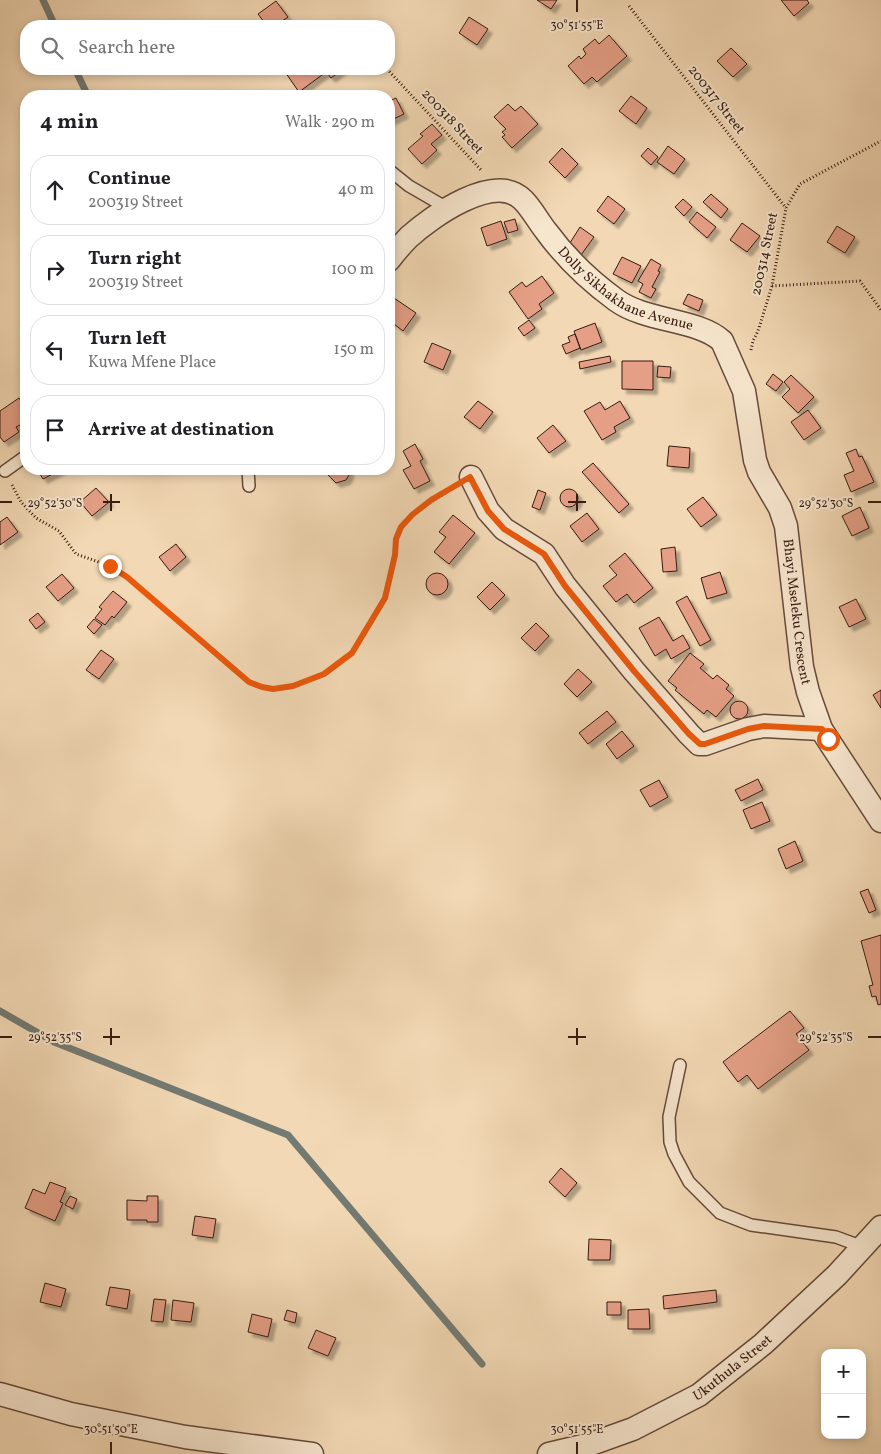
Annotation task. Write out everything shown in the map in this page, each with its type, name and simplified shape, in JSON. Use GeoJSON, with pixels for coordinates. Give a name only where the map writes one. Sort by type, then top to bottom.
{"type":"FeatureCollection","features":[{"type":"Feature","properties":{"kind":"street"},"geometry":{"type":"LineString","coordinates":[[395,253],[408,238],[447,208],[482,193],[500,191]]}},
{"type":"Feature","properties":{"kind":"street","name":"Dolly Sikhakhane Avenue"},"geometry":{"type":"LineString","coordinates":[[500,191],[514,194],[523,200],[547,233],[580,270],[617,301],[637,312],[701,329],[716,336],[722,341],[744,390]]}},
{"type":"Feature","properties":{"kind":"street","name":"Bhayi Mseleku Crescent"},"geometry":{"type":"LineString","coordinates":[[744,390],[755,460],[780,508],[786,526],[802,667],[808,692],[822,729],[881,820]]}},
{"type":"Feature","properties":{"kind":"street"},"geometry":{"type":"LineString","coordinates":[[470,477],[488,511],[504,529],[544,554],[565,586],[634,671],[700,744],[764,726],[822,729]]}},
{"type":"Feature","properties":{"kind":"street","name":"Ukuthula Street"},"geometry":{"type":"LineString","coordinates":[[549,1454],[591,1444],[633,1428],[699,1395],[764,1344],[836,1276],[881,1227]]}},
{"type":"Feature","properties":{"kind":"street"},"geometry":{"type":"LineString","coordinates":[[0,1394],[71,1414],[185,1437],[312,1454]]}},
{"type":"Feature","properties":{"kind":"lane"},"geometry":{"type":"LineString","coordinates":[[395,175],[409,186],[447,208]]}},
{"type":"Feature","properties":{"kind":"lane"},"geometry":{"type":"LineString","coordinates":[[5,470],[20,460]]}},
{"type":"Feature","properties":{"kind":"lane"},"geometry":{"type":"LineString","coordinates":[[248,475],[249,486]]}},
{"type":"Feature","properties":{"kind":"lane"},"geometry":{"type":"LineString","coordinates":[[680,1065],[669,1117],[670,1142],[674,1154],[689,1182],[720,1213],[751,1225],[836,1237],[863,1247]]}},
{"type":"Feature","properties":{"kind":"path","name":"200317 Street"},"geometry":{"type":"LineString","coordinates":[[629,6],[786,208]]}},
{"type":"Feature","properties":{"kind":"path","name":"200318 Street"},"geometry":{"type":"LineString","coordinates":[[393,75],[500,191]]}},
{"type":"Feature","properties":{"kind":"path","name":"200314 Street"},"geometry":{"type":"LineString","coordinates":[[744,390],[753,340],[758,331],[772,286],[786,208],[800,184],[881,141]]}},
{"type":"Feature","properties":{"kind":"path"},"geometry":{"type":"LineString","coordinates":[[772,286],[860,281],[881,310]]}},
{"type":"Feature","properties":{"kind":"path"},"geometry":{"type":"LineString","coordinates":[[5,470],[21,502],[36,518],[59,531],[76,554],[110,566],[127,577],[249,682],[273,689],[293,686],[324,674],[352,653],[385,598],[394,563],[396,539],[401,527],[412,515],[431,500],[470,477]]}},
{"type":"Feature","properties":{"kind":"building"},"geometry":{"type":"Polygon","coordinates":[[[537,0],[557,0],[551,9],[537,0]]]}},
{"type":"Feature","properties":{"kind":"building"},"geometry":{"type":"Polygon","coordinates":[[[781,0],[807,0],[809,3],[794,16],[781,0]]]}},
{"type":"Feature","properties":{"kind":"building"},"geometry":{"type":"Polygon","coordinates":[[[276,1],[288,17],[284,20],[262,20],[258,14],[276,1]]]}},
{"type":"Feature","properties":{"kind":"building"},"geometry":{"type":"Polygon","coordinates":[[[469,17],[488,29],[477,45],[459,33],[469,17]]]}},
{"type":"Feature","properties":{"kind":"building"},"geometry":{"type":"Polygon","coordinates":[[[609,35],[627,56],[597,82],[592,77],[584,84],[568,66],[579,56],[581,59],[586,54],[583,49],[595,39],[599,44],[609,35]]]}},
{"type":"Feature","properties":{"kind":"building"},"geometry":{"type":"Polygon","coordinates":[[[731,48],[747,64],[733,77],[717,61],[731,48]]]}},
{"type":"Feature","properties":{"kind":"building"},"geometry":{"type":"Polygon","coordinates":[[[287,75],[322,75],[302,90],[298,90],[287,75]]]}},
{"type":"Feature","properties":{"kind":"building"},"geometry":{"type":"Polygon","coordinates":[[[631,96],[647,108],[636,124],[619,111],[631,96]]]}},
{"type":"Feature","properties":{"kind":"building"},"geometry":{"type":"Polygon","coordinates":[[[395,98],[404,114],[395,118],[395,98]]]}},
{"type":"Feature","properties":{"kind":"building"},"geometry":{"type":"Polygon","coordinates":[[[508,104],[515,111],[521,106],[538,124],[512,148],[502,137],[505,135],[502,132],[506,129],[494,117],[508,104]]]}},
{"type":"Feature","properties":{"kind":"building"},"geometry":{"type":"Polygon","coordinates":[[[432,124],[442,135],[431,144],[437,150],[422,164],[408,149],[423,136],[420,134],[432,124]]]}},
{"type":"Feature","properties":{"kind":"building"},"geometry":{"type":"Polygon","coordinates":[[[668,146],[685,159],[674,174],[657,162],[668,146]]]}},
{"type":"Feature","properties":{"kind":"building"},"geometry":{"type":"Polygon","coordinates":[[[562,148],[578,164],[565,178],[549,162],[562,148]]]}},
{"type":"Feature","properties":{"kind":"building"},"geometry":{"type":"Polygon","coordinates":[[[648,148],[658,157],[651,165],[641,156],[648,148]]]}},
{"type":"Feature","properties":{"kind":"building"},"geometry":{"type":"Polygon","coordinates":[[[711,194],[728,209],[721,218],[703,202],[711,194]]]}},
{"type":"Feature","properties":{"kind":"building"},"geometry":{"type":"Polygon","coordinates":[[[608,196],[625,209],[614,224],[597,211],[608,196]]]}},
{"type":"Feature","properties":{"kind":"building"},"geometry":{"type":"Polygon","coordinates":[[[683,199],[692,207],[684,216],[675,207],[683,199]]]}},
{"type":"Feature","properties":{"kind":"building"},"geometry":{"type":"Polygon","coordinates":[[[697,212],[716,227],[707,238],[689,222],[697,212]]]}},
{"type":"Feature","properties":{"kind":"building"},"geometry":{"type":"Polygon","coordinates":[[[515,219],[518,230],[508,233],[504,222],[515,219]]]}},
{"type":"Feature","properties":{"kind":"building"},"geometry":{"type":"Polygon","coordinates":[[[501,221],[507,239],[487,246],[481,228],[501,221]]]}},
{"type":"Feature","properties":{"kind":"building"},"geometry":{"type":"Polygon","coordinates":[[[742,223],[760,236],[747,252],[730,240],[742,223]]]}},
{"type":"Feature","properties":{"kind":"building"},"geometry":{"type":"Polygon","coordinates":[[[837,226],[855,237],[845,253],[827,242],[837,226]]]}},
{"type":"Feature","properties":{"kind":"building"},"geometry":{"type":"Polygon","coordinates":[[[580,227],[594,237],[581,255],[568,246],[580,227]]]}},
{"type":"Feature","properties":{"kind":"building"},"geometry":{"type":"Polygon","coordinates":[[[622,257],[641,266],[632,283],[613,274],[622,257]]]}},
{"type":"Feature","properties":{"kind":"building"},"geometry":{"type":"Polygon","coordinates":[[[651,259],[661,265],[658,271],[660,272],[652,287],[656,289],[651,298],[639,292],[643,284],[638,281],[651,259]]]}},
{"type":"Feature","properties":{"kind":"building"},"geometry":{"type":"Polygon","coordinates":[[[542,276],[554,293],[539,304],[542,309],[528,319],[509,292],[522,282],[526,287],[542,276]]]}},
{"type":"Feature","properties":{"kind":"building"},"geometry":{"type":"Polygon","coordinates":[[[688,294],[703,300],[699,311],[683,304],[688,294]]]}},
{"type":"Feature","properties":{"kind":"building"},"geometry":{"type":"Polygon","coordinates":[[[395,299],[416,313],[403,331],[395,325],[395,299]]]}},
{"type":"Feature","properties":{"kind":"building"},"geometry":{"type":"Polygon","coordinates":[[[529,320],[535,328],[524,336],[518,328],[529,320]]]}},
{"type":"Feature","properties":{"kind":"building"},"geometry":{"type":"Polygon","coordinates":[[[595,323],[602,342],[581,350],[574,331],[595,323]]]}},
{"type":"Feature","properties":{"kind":"building"},"geometry":{"type":"Polygon","coordinates":[[[575,334],[580,348],[566,354],[562,345],[570,342],[568,337],[575,334]]]}},
{"type":"Feature","properties":{"kind":"building"},"geometry":{"type":"Polygon","coordinates":[[[432,343],[451,351],[443,370],[424,362],[432,343]]]}},
{"type":"Feature","properties":{"kind":"building"},"geometry":{"type":"Polygon","coordinates":[[[610,356],[611,362],[580,369],[579,362],[610,356]]]}},
{"type":"Feature","properties":{"kind":"building"},"geometry":{"type":"Polygon","coordinates":[[[622,361],[653,361],[653,390],[622,389],[622,361]]]}},
{"type":"Feature","properties":{"kind":"building"},"geometry":{"type":"Polygon","coordinates":[[[658,366],[671,367],[670,378],[657,377],[658,366]]]}},
{"type":"Feature","properties":{"kind":"building"},"geometry":{"type":"Polygon","coordinates":[[[773,374],[783,382],[776,391],[766,384],[773,374]]]}},
{"type":"Feature","properties":{"kind":"building"},"geometry":{"type":"Polygon","coordinates":[[[791,375],[814,397],[798,413],[782,397],[790,389],[784,382],[791,375]]]}},
{"type":"Feature","properties":{"kind":"building"},"geometry":{"type":"Polygon","coordinates":[[[19,398],[20,399],[20,425],[16,427],[19,432],[4,442],[0,437],[0,411],[19,398]]]}},
{"type":"Feature","properties":{"kind":"building"},"geometry":{"type":"Polygon","coordinates":[[[478,401],[493,412],[480,429],[464,417],[478,401]]]}},
{"type":"Feature","properties":{"kind":"building"},"geometry":{"type":"Polygon","coordinates":[[[620,401],[630,418],[614,427],[616,432],[602,440],[584,411],[600,402],[605,410],[620,401]]]}},
{"type":"Feature","properties":{"kind":"building"},"geometry":{"type":"Polygon","coordinates":[[[808,410],[821,428],[804,440],[791,422],[808,410]]]}},
{"type":"Feature","properties":{"kind":"building"},"geometry":{"type":"Polygon","coordinates":[[[553,425],[566,441],[549,453],[537,438],[553,425]]]}},
{"type":"Feature","properties":{"kind":"building"},"geometry":{"type":"Polygon","coordinates":[[[415,444],[423,459],[420,461],[430,481],[414,489],[403,470],[411,466],[403,451],[415,444]]]}},
{"type":"Feature","properties":{"kind":"building"},"geometry":{"type":"Polygon","coordinates":[[[669,446],[690,448],[689,468],[667,466],[669,446]]]}},
{"type":"Feature","properties":{"kind":"building"},"geometry":{"type":"Polygon","coordinates":[[[856,449],[859,457],[862,456],[874,482],[851,492],[844,475],[854,471],[846,453],[856,449]]]}},
{"type":"Feature","properties":{"kind":"building"},"geometry":{"type":"Polygon","coordinates":[[[593,463],[629,504],[619,513],[582,472],[593,463]]]}},
{"type":"Feature","properties":{"kind":"building"},"geometry":{"type":"Polygon","coordinates":[[[41,475],[51,475],[43,479],[41,475]]]}},
{"type":"Feature","properties":{"kind":"building"},"geometry":{"type":"Polygon","coordinates":[[[328,475],[349,475],[346,480],[336,483],[328,475]]]}},
{"type":"Feature","properties":{"kind":"building"},"geometry":{"type":"Polygon","coordinates":[[[96,488],[109,502],[92,516],[80,502],[96,488]]]}},
{"type":"Feature","properties":{"kind":"building"},"geometry":{"type":"Polygon","coordinates":[[[565,489],[573,489],[578,494],[576,505],[565,507],[560,502],[560,494],[565,489]]]}},
{"type":"Feature","properties":{"kind":"building"},"geometry":{"type":"Polygon","coordinates":[[[538,490],[546,493],[540,510],[532,507],[538,490]]]}},
{"type":"Feature","properties":{"kind":"building"},"geometry":{"type":"Polygon","coordinates":[[[703,497],[717,515],[701,527],[687,509],[703,497]]]}},
{"type":"Feature","properties":{"kind":"building"},"geometry":{"type":"Polygon","coordinates":[[[860,507],[869,528],[852,536],[842,516],[860,507]]]}},
{"type":"Feature","properties":{"kind":"building"},"geometry":{"type":"Polygon","coordinates":[[[587,513],[599,529],[582,542],[570,526],[587,513]]]}},
{"type":"Feature","properties":{"kind":"building"},"geometry":{"type":"Polygon","coordinates":[[[453,515],[475,533],[449,564],[434,552],[446,537],[439,532],[453,515]]]}},
{"type":"Feature","properties":{"kind":"building"},"geometry":{"type":"Polygon","coordinates":[[[7,517],[18,532],[0,545],[0,522],[7,517]]]}},
{"type":"Feature","properties":{"kind":"building"},"geometry":{"type":"Polygon","coordinates":[[[176,544],[186,557],[170,571],[159,557],[176,544]]]}},
{"type":"Feature","properties":{"kind":"building"},"geometry":{"type":"Polygon","coordinates":[[[675,547],[677,571],[663,572],[661,549],[675,547]]]}},
{"type":"Feature","properties":{"kind":"building"},"geometry":{"type":"Polygon","coordinates":[[[625,553],[653,588],[634,603],[627,594],[616,602],[603,586],[617,575],[609,566],[625,553]]]}},
{"type":"Feature","properties":{"kind":"building"},"geometry":{"type":"Polygon","coordinates":[[[720,572],[727,593],[707,599],[701,578],[720,572]]]}},
{"type":"Feature","properties":{"kind":"building"},"geometry":{"type":"Polygon","coordinates":[[[437,573],[445,576],[448,584],[445,592],[437,595],[429,592],[426,584],[429,576],[437,573]]]}},
{"type":"Feature","properties":{"kind":"building"},"geometry":{"type":"Polygon","coordinates":[[[62,574],[74,588],[58,601],[46,587],[62,574]]]}},
{"type":"Feature","properties":{"kind":"building"},"geometry":{"type":"Polygon","coordinates":[[[492,582],[505,595],[490,610],[477,597],[492,582]]]}},
{"type":"Feature","properties":{"kind":"building"},"geometry":{"type":"Polygon","coordinates":[[[113,591],[127,602],[114,618],[112,616],[105,625],[95,618],[102,609],[99,607],[113,591]]]}},
{"type":"Feature","properties":{"kind":"building"},"geometry":{"type":"Polygon","coordinates":[[[687,596],[711,640],[700,646],[676,602],[687,596]]]}},
{"type":"Feature","properties":{"kind":"building"},"geometry":{"type":"Polygon","coordinates":[[[856,599],[866,619],[849,627],[839,607],[856,599]]]}},
{"type":"Feature","properties":{"kind":"building"},"geometry":{"type":"Polygon","coordinates":[[[38,613],[45,622],[36,629],[29,620],[38,613]]]}},
{"type":"Feature","properties":{"kind":"building"},"geometry":{"type":"Polygon","coordinates":[[[659,617],[673,641],[683,635],[690,648],[671,659],[666,649],[655,656],[639,628],[659,617]]]}},
{"type":"Feature","properties":{"kind":"building"},"geometry":{"type":"Polygon","coordinates":[[[94,619],[102,625],[94,634],[87,627],[94,619]]]}},
{"type":"Feature","properties":{"kind":"building"},"geometry":{"type":"Polygon","coordinates":[[[536,623],[549,636],[535,651],[521,638],[536,623]]]}},
{"type":"Feature","properties":{"kind":"building"},"geometry":{"type":"Polygon","coordinates":[[[101,650],[114,659],[99,679],[86,670],[101,650]]]}},
{"type":"Feature","properties":{"kind":"building"},"geometry":{"type":"Polygon","coordinates":[[[690,653],[704,664],[700,668],[713,679],[717,675],[729,685],[726,689],[734,696],[716,717],[707,710],[704,714],[675,690],[677,688],[668,681],[690,653]]]}},
{"type":"Feature","properties":{"kind":"building"},"geometry":{"type":"Polygon","coordinates":[[[578,669],[592,682],[577,697],[564,684],[578,669]]]}},
{"type":"Feature","properties":{"kind":"building"},"geometry":{"type":"Polygon","coordinates":[[[881,690],[881,708],[873,695],[881,690]]]}},
{"type":"Feature","properties":{"kind":"building"},"geometry":{"type":"Polygon","coordinates":[[[739,701],[745,704],[748,710],[745,716],[739,719],[733,716],[730,710],[733,704],[739,701]]]}},
{"type":"Feature","properties":{"kind":"building"},"geometry":{"type":"Polygon","coordinates":[[[607,711],[616,722],[588,744],[579,733],[607,711]]]}},
{"type":"Feature","properties":{"kind":"building"},"geometry":{"type":"Polygon","coordinates":[[[622,731],[634,746],[617,759],[606,744],[622,731]]]}},
{"type":"Feature","properties":{"kind":"building"},"geometry":{"type":"Polygon","coordinates":[[[758,779],[763,790],[741,801],[735,790],[758,779]]]}},
{"type":"Feature","properties":{"kind":"building"},"geometry":{"type":"Polygon","coordinates":[[[659,780],[668,797],[650,807],[640,790],[659,780]]]}},
{"type":"Feature","properties":{"kind":"building"},"geometry":{"type":"Polygon","coordinates":[[[762,802],[770,821],[751,829],[743,810],[762,802]]]}},
{"type":"Feature","properties":{"kind":"building"},"geometry":{"type":"Polygon","coordinates":[[[795,841],[803,861],[786,869],[778,849],[795,841]]]}},
{"type":"Feature","properties":{"kind":"building"},"geometry":{"type":"Polygon","coordinates":[[[868,889],[876,910],[869,913],[860,892],[868,889]]]}},
{"type":"Feature","properties":{"kind":"building"},"geometry":{"type":"Polygon","coordinates":[[[881,935],[881,1004],[878,1005],[876,996],[872,997],[869,986],[873,985],[861,941],[881,935]]]}},
{"type":"Feature","properties":{"kind":"building"},"geometry":{"type":"Polygon","coordinates":[[[790,1011],[804,1028],[796,1034],[809,1050],[758,1089],[747,1075],[738,1082],[723,1062],[790,1011]]]}},
{"type":"Feature","properties":{"kind":"building"},"geometry":{"type":"Polygon","coordinates":[[[561,1168],[577,1183],[565,1197],[549,1182],[561,1168]]]}},
{"type":"Feature","properties":{"kind":"building"},"geometry":{"type":"Polygon","coordinates":[[[50,1182],[66,1188],[60,1202],[63,1203],[55,1221],[25,1208],[33,1189],[45,1194],[50,1182]]]}},
{"type":"Feature","properties":{"kind":"building"},"geometry":{"type":"Polygon","coordinates":[[[70,1196],[77,1199],[73,1209],[65,1205],[70,1196]]]}},
{"type":"Feature","properties":{"kind":"building"},"geometry":{"type":"Polygon","coordinates":[[[147,1196],[158,1196],[158,1222],[127,1220],[127,1200],[147,1201],[147,1196]]]}},
{"type":"Feature","properties":{"kind":"building"},"geometry":{"type":"Polygon","coordinates":[[[195,1216],[216,1219],[213,1238],[192,1235],[195,1216]]]}},
{"type":"Feature","properties":{"kind":"building"},"geometry":{"type":"Polygon","coordinates":[[[589,1239],[611,1240],[610,1260],[588,1260],[589,1239]]]}},
{"type":"Feature","properties":{"kind":"building"},"geometry":{"type":"Polygon","coordinates":[[[45,1283],[66,1289],[61,1307],[40,1302],[45,1283]]]}},
{"type":"Feature","properties":{"kind":"building"},"geometry":{"type":"Polygon","coordinates":[[[110,1287],[130,1290],[127,1309],[106,1305],[110,1287]]]}},
{"type":"Feature","properties":{"kind":"building"},"geometry":{"type":"Polygon","coordinates":[[[716,1290],[717,1302],[664,1309],[663,1296],[716,1290]]]}},
{"type":"Feature","properties":{"kind":"building"},"geometry":{"type":"Polygon","coordinates":[[[154,1299],[166,1300],[163,1322],[151,1321],[154,1299]]]}},
{"type":"Feature","properties":{"kind":"building"},"geometry":{"type":"Polygon","coordinates":[[[173,1300],[194,1303],[191,1322],[171,1320],[173,1300]]]}},
{"type":"Feature","properties":{"kind":"building"},"geometry":{"type":"Polygon","coordinates":[[[607,1302],[621,1302],[621,1315],[607,1315],[607,1302]]]}},
{"type":"Feature","properties":{"kind":"building"},"geometry":{"type":"Polygon","coordinates":[[[649,1309],[650,1329],[628,1329],[628,1310],[649,1309]]]}},
{"type":"Feature","properties":{"kind":"building"},"geometry":{"type":"Polygon","coordinates":[[[287,1310],[297,1313],[295,1323],[284,1320],[287,1310]]]}},
{"type":"Feature","properties":{"kind":"building"},"geometry":{"type":"Polygon","coordinates":[[[252,1314],[272,1319],[268,1337],[248,1332],[252,1314]]]}},
{"type":"Feature","properties":{"kind":"building"},"geometry":{"type":"Polygon","coordinates":[[[316,1330],[336,1338],[328,1356],[308,1348],[316,1330]]]}},
{"type":"Feature","properties":{"kind":"waterway"},"geometry":{"type":"LineString","coordinates":[[43,0],[52,20]]}},
{"type":"Feature","properties":{"kind":"waterway"},"geometry":{"type":"LineString","coordinates":[[78,75],[85,90]]}},
{"type":"Feature","properties":{"kind":"waterway"},"geometry":{"type":"LineString","coordinates":[[0,1011],[54,1042],[288,1135],[482,1364]]}},
{"type":"Feature","properties":{"kind":"route"},"geometry":{"type":"LineString","coordinates":[[110,566],[127,577],[249,682],[273,689],[293,686],[324,674],[352,653],[385,598],[395,555],[396,539],[401,527],[412,515],[431,500],[470,477],[488,511],[504,529],[544,554],[565,586],[634,671],[700,744],[764,726],[792,729],[822,729],[828,739]]}}]}
